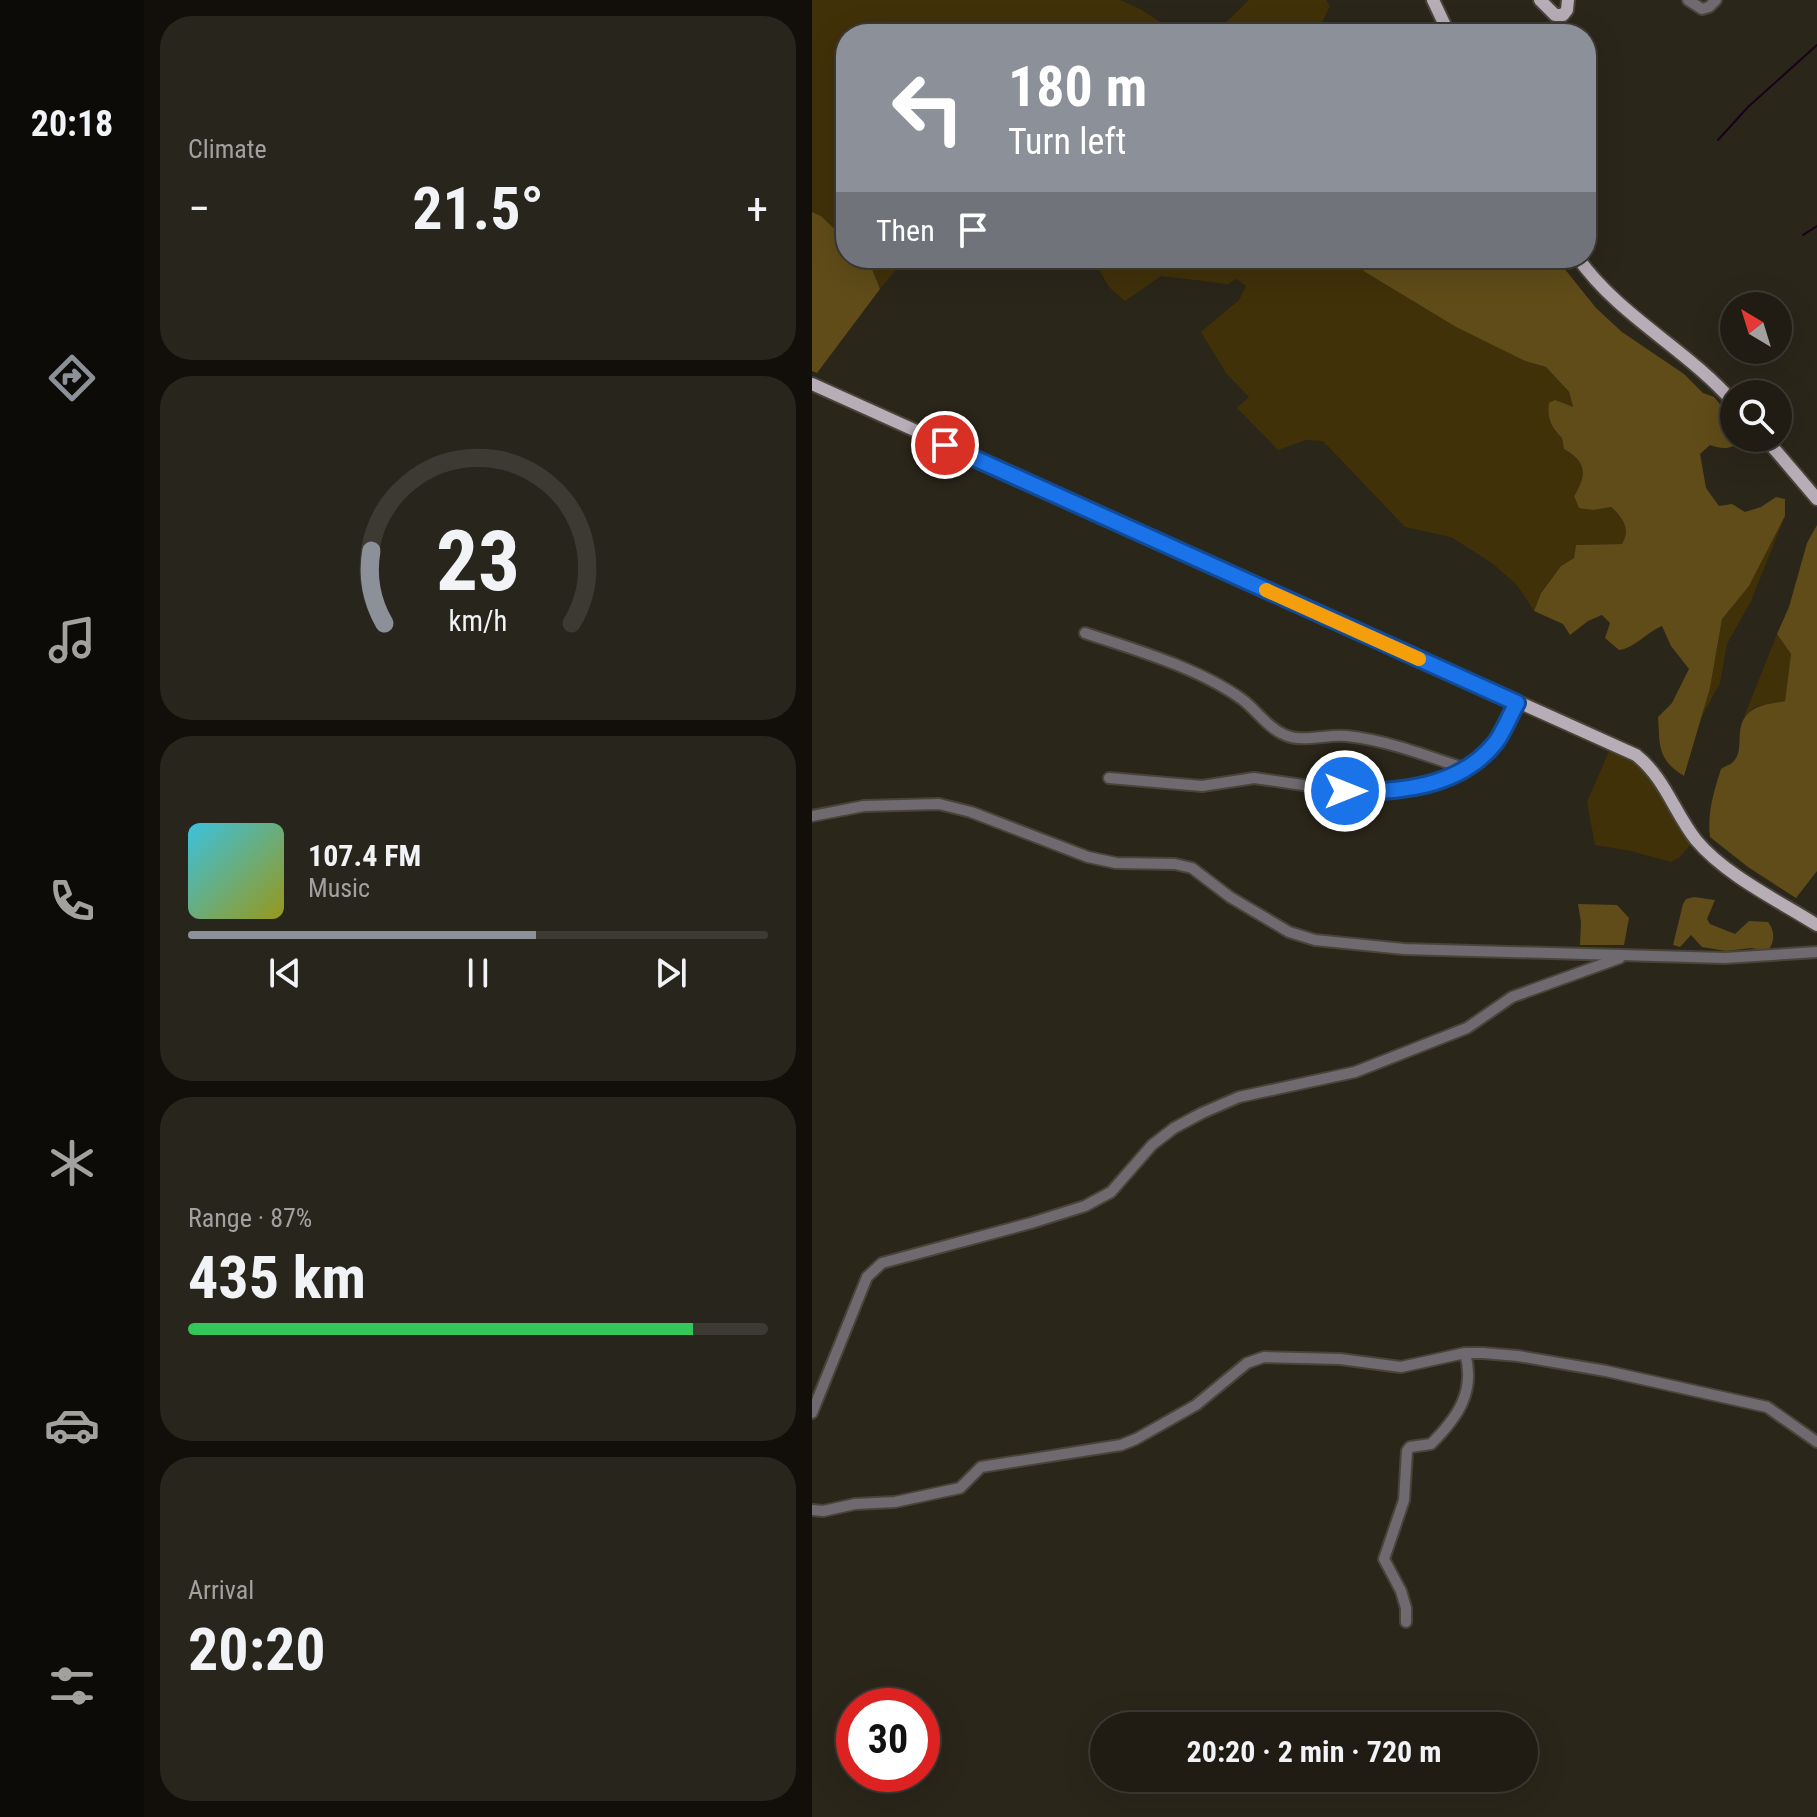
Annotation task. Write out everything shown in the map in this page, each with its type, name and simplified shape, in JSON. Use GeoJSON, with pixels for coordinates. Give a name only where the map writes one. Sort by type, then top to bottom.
{"type":"FeatureCollection","features":[{"type":"Feature","properties":{"kind":"main road"},"geometry":{"type":"LineString","coordinates":[[1433,0],[1444,24]]}},
{"type":"Feature","properties":{"kind":"main road"},"geometry":{"type":"LineString","coordinates":[[1540,0],[1555,15],[1563,15],[1568,0]]}},
{"type":"Feature","properties":{"kind":"main road"},"geometry":{"type":"LineString","coordinates":[[1587,268],[1603,287],[1720,389]]}},
{"type":"Feature","properties":{"kind":"main road"},"geometry":{"type":"LineString","coordinates":[[812,384],[1636,755],[1657,775],[1695,838],[1708,851],[1747,882],[1817,925]]}},
{"type":"Feature","properties":{"kind":"main road"},"geometry":{"type":"LineString","coordinates":[[1777,452],[1817,499]]}},
{"type":"Feature","properties":{"kind":"street"},"geometry":{"type":"LineString","coordinates":[[1688,0],[1702,9],[1716,0]]}},
{"type":"Feature","properties":{"kind":"street"},"geometry":{"type":"LineString","coordinates":[[1085,633],[1153,655],[1187,670],[1242,700],[1283,735],[1292,738],[1346,736],[1403,748],[1463,768]]}},
{"type":"Feature","properties":{"kind":"street"},"geometry":{"type":"LineString","coordinates":[[1109,778],[1202,786],[1254,778],[1345,791],[1381,792],[1437,782],[1463,768],[1496,741],[1517,703]]}},
{"type":"Feature","properties":{"kind":"street"},"geometry":{"type":"LineString","coordinates":[[812,816],[864,806],[924,804],[971,812],[1088,857],[1116,863],[1175,864],[1192,868],[1230,897],[1289,932],[1315,940],[1404,949],[1726,958],[1817,952]]}},
{"type":"Feature","properties":{"kind":"street"},"geometry":{"type":"LineString","coordinates":[[812,1413],[867,1277],[882,1263],[1085,1206],[1111,1192],[1152,1145],[1174,1128],[1202,1113],[1239,1097],[1355,1072],[1467,1028],[1512,997],[1626,955]]}},
{"type":"Feature","properties":{"kind":"street"},"geometry":{"type":"LineString","coordinates":[[812,1510],[895,1502],[960,1488],[981,1467],[1073,1450],[1121,1445],[1196,1405],[1247,1363],[1264,1357],[1340,1359],[1401,1367],[1465,1353],[1518,1356],[1592,1368],[1752,1403],[1775,1411],[1817,1442]]}},
{"type":"Feature","properties":{"kind":"street"},"geometry":{"type":"LineString","coordinates":[[1406,1622],[1401,1591],[1384,1559],[1404,1500],[1407,1451],[1410,1447],[1431,1444],[1457,1416],[1468,1386],[1465,1353]]}},
{"type":"Feature","properties":{"kind":"shaded area"},"geometry":{"type":"Polygon","coordinates":[[[812,0],[1120,0],[1163,24],[836,24],[836,230],[812,212],[812,0]]]}},
{"type":"Feature","properties":{"kind":"shaded area"},"geometry":{"type":"Polygon","coordinates":[[[1249,0],[1326,0],[1330,6],[1321,24],[1224,24],[1249,0]]]}},
{"type":"Feature","properties":{"kind":"shaded area"},"geometry":{"type":"Polygon","coordinates":[[[812,212],[836,230],[836,268],[871,268],[880,289],[817,373],[812,371],[812,212]]]}},
{"type":"Feature","properties":{"kind":"shaded area"},"geometry":{"type":"Polygon","coordinates":[[[871,268],[898,268],[880,289],[871,268]]]}},
{"type":"Feature","properties":{"kind":"shaded area"},"geometry":{"type":"Polygon","coordinates":[[[1098,268],[1361,268],[1456,327],[1525,361],[1546,367],[1569,393],[1573,408],[1566,407],[1555,431],[1562,438],[1564,449],[1581,464],[1583,475],[1574,496],[1579,507],[1593,510],[1610,507],[1622,520],[1626,529],[1625,539],[1622,544],[1576,545],[1574,558],[1561,566],[1541,592],[1534,611],[1517,585],[1492,563],[1451,537],[1405,527],[1323,441],[1306,440],[1278,450],[1237,408],[1249,397],[1226,373],[1201,332],[1239,300],[1246,286],[1236,279],[1228,284],[1161,276],[1125,301],[1109,287],[1098,268]]]}},
{"type":"Feature","properties":{"kind":"shaded area"},"geometry":{"type":"Polygon","coordinates":[[[1361,268],[1564,268],[1596,308],[1622,332],[1684,374],[1720,404],[1720,447],[1710,445],[1700,454],[1706,488],[1719,506],[1732,504],[1745,512],[1761,507],[1776,497],[1785,499],[1785,516],[1749,586],[1722,619],[1710,688],[1684,776],[1664,758],[1658,717],[1672,703],[1689,669],[1671,646],[1662,626],[1619,650],[1605,638],[1610,623],[1602,615],[1570,635],[1563,624],[1534,611],[1541,593],[1561,566],[1574,558],[1576,545],[1622,544],[1626,533],[1622,520],[1611,507],[1593,510],[1579,508],[1574,496],[1583,475],[1581,464],[1564,449],[1562,438],[1549,418],[1549,403],[1555,400],[1573,407],[1569,392],[1546,367],[1525,361],[1456,327],[1361,268]]]}},
{"type":"Feature","properties":{"kind":"shaded area"},"geometry":{"type":"Polygon","coordinates":[[[1785,516],[1751,601],[1727,644],[1720,683],[1701,718],[1722,619],[1749,586],[1785,516]]]}},
{"type":"Feature","properties":{"kind":"shaded area"},"geometry":{"type":"Polygon","coordinates":[[[1817,525],[1817,871],[1796,898],[1748,867],[1710,837],[1709,819],[1721,769],[1737,757],[1743,721],[1757,707],[1785,701],[1791,654],[1777,634],[1789,607],[1807,543],[1817,525]]]}},
{"type":"Feature","properties":{"kind":"shaded area"},"geometry":{"type":"Polygon","coordinates":[[[1777,634],[1791,654],[1785,701],[1755,707],[1744,717],[1777,634]]]}},
{"type":"Feature","properties":{"kind":"shaded area"},"geometry":{"type":"Polygon","coordinates":[[[1610,749],[1648,770],[1691,844],[1680,857],[1671,862],[1595,845],[1587,802],[1610,749]]]}},
{"type":"Feature","properties":{"kind":"shaded area"},"geometry":{"type":"Polygon","coordinates":[[[1686,899],[1715,900],[1707,919],[1710,924],[1735,934],[1749,921],[1768,922],[1773,936],[1768,951],[1751,948],[1726,951],[1702,947],[1691,935],[1680,947],[1673,945],[1683,904],[1686,899]]]}},
{"type":"Feature","properties":{"kind":"shaded area"},"geometry":{"type":"Polygon","coordinates":[[[1578,904],[1617,905],[1629,918],[1624,945],[1580,945],[1578,904]]]}},
{"type":"Feature","properties":{"kind":"waterway"},"geometry":{"type":"LineString","coordinates":[[1718,140],[1748,107],[1817,45]]}},
{"type":"Feature","properties":{"kind":"waterway"},"geometry":{"type":"LineString","coordinates":[[1803,235],[1817,226]]}},
{"type":"Feature","properties":{"kind":"slow traffic"},"geometry":{"type":"LineString","coordinates":[[1266,590],[1419,659]]}},
{"type":"Feature","properties":{"kind":"route"},"geometry":{"type":"LineString","coordinates":[[945,445],[1517,703],[1496,741],[1479,758],[1437,782],[1381,792],[1345,791]]}}]}
